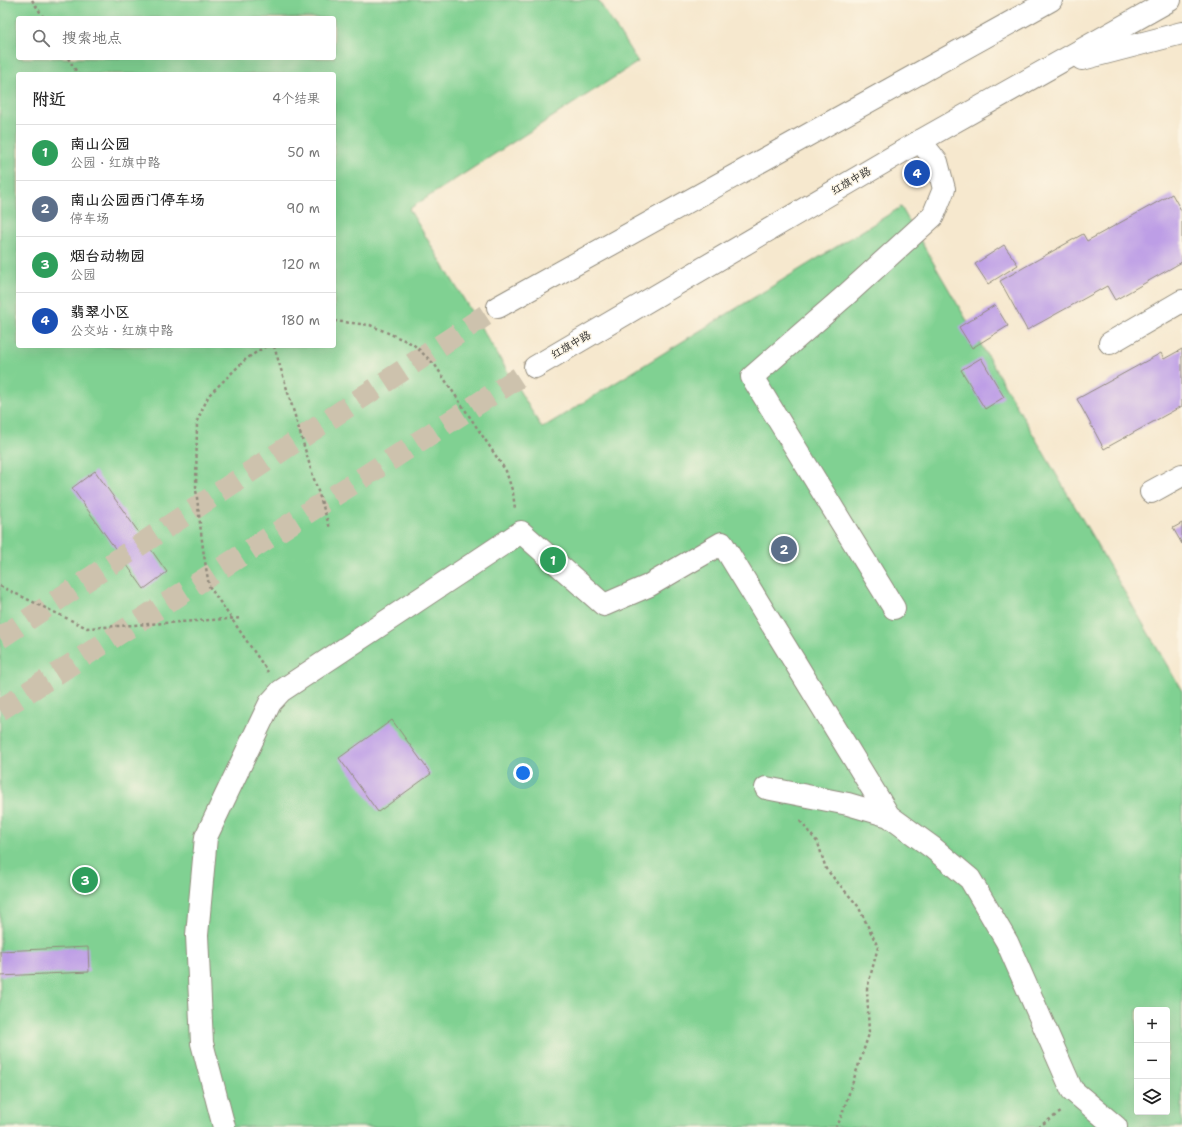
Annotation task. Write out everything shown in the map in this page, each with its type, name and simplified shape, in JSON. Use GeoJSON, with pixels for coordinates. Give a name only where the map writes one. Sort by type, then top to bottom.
{"type":"FeatureCollection","features":[{"type":"Feature","properties":{"kind":"street"},"geometry":{"type":"LineString","coordinates":[[498,307],[1051,0]]}},
{"type":"Feature","properties":{"kind":"street","name":"红旗中路"},"geometry":{"type":"LineString","coordinates":[[535,367],[920,141],[1170,0]]}},
{"type":"Feature","properties":{"kind":"street"},"geometry":{"type":"LineString","coordinates":[[1053,66],[1182,33]]}},
{"type":"Feature","properties":{"kind":"street"},"geometry":{"type":"LineString","coordinates":[[894,608],[752,377],[845,296],[933,216],[944,189],[937,162],[920,141]]}},
{"type":"Feature","properties":{"kind":"street"},"geometry":{"type":"LineString","coordinates":[[1110,343],[1182,301]]}},
{"type":"Feature","properties":{"kind":"street"},"geometry":{"type":"LineString","coordinates":[[1151,492],[1182,475]]}},
{"type":"Feature","properties":{"kind":"street"},"geometry":{"type":"LineString","coordinates":[[224,1127],[202,1043],[197,935],[206,837],[270,703],[281,692],[520,532],[604,605],[648,586],[722,543],[889,816]]}},
{"type":"Feature","properties":{"kind":"street"},"geometry":{"type":"LineString","coordinates":[[766,788],[848,804],[889,816],[933,848],[970,879],[1007,942],[1072,1090],[1116,1127]]}},
{"type":"Feature","properties":{"kind":"path"},"geometry":{"type":"LineString","coordinates":[[32,0],[43,16]]}},
{"type":"Feature","properties":{"kind":"path"},"geometry":{"type":"LineString","coordinates":[[69,60],[77,72]]}},
{"type":"Feature","properties":{"kind":"path"},"geometry":{"type":"LineString","coordinates":[[336,321],[370,325],[413,344],[435,365],[506,471],[514,493],[520,532]]}},
{"type":"Feature","properties":{"kind":"path"},"geometry":{"type":"LineString","coordinates":[[263,348],[246,359],[209,395],[197,421],[196,489],[202,549],[209,586],[281,692]]}},
{"type":"Feature","properties":{"kind":"path"},"geometry":{"type":"LineString","coordinates":[[275,348],[330,528]]}},
{"type":"Feature","properties":{"kind":"path"},"geometry":{"type":"LineString","coordinates":[[0,586],[87,628],[242,618]]}},
{"type":"Feature","properties":{"kind":"path"},"geometry":{"type":"LineString","coordinates":[[799,820],[818,842],[826,869],[858,906],[878,947],[867,990],[869,1034],[840,1120],[836,1127]]}},
{"type":"Feature","properties":{"kind":"green space"},"geometry":{"type":"Polygon","coordinates":[[[0,0],[598,0],[638,62],[409,209],[542,428],[901,207],[1182,691],[1182,1127],[0,1127],[0,0]]]}},
{"type":"Feature","properties":{"kind":"building"},"geometry":{"type":"Polygon","coordinates":[[[1172,194],[1182,212],[1182,262],[1115,300],[1107,286],[1027,330],[1000,281],[1083,234],[1087,241],[1172,194]]]}},
{"type":"Feature","properties":{"kind":"building"},"geometry":{"type":"Polygon","coordinates":[[[1004,245],[1018,265],[988,284],[975,264],[1004,245]]]}},
{"type":"Feature","properties":{"kind":"building"},"geometry":{"type":"Polygon","coordinates":[[[995,305],[1008,326],[972,348],[959,327],[995,305]]]}},
{"type":"Feature","properties":{"kind":"building"},"geometry":{"type":"Polygon","coordinates":[[[1182,349],[1182,406],[1104,449],[1077,399],[1161,353],[1164,359],[1182,349]]]}},
{"type":"Feature","properties":{"kind":"building"},"geometry":{"type":"Polygon","coordinates":[[[981,358],[1004,397],[985,409],[961,370],[981,358]]]}},
{"type":"Feature","properties":{"kind":"building"},"geometry":{"type":"Polygon","coordinates":[[[95,471],[167,572],[144,589],[72,488],[95,471]]]}},
{"type":"Feature","properties":{"kind":"building"},"geometry":{"type":"Polygon","coordinates":[[[1182,523],[1182,544],[1173,528],[1182,523]]]}},
{"type":"Feature","properties":{"kind":"building"},"geometry":{"type":"Polygon","coordinates":[[[392,720],[431,774],[378,812],[339,758],[392,720]]]}},
{"type":"Feature","properties":{"kind":"building"},"geometry":{"type":"Polygon","coordinates":[[[88,947],[89,972],[0,976],[0,951],[88,947]]]}},
{"type":"Feature","properties":{"kind":"tunnel"},"geometry":{"type":"LineString","coordinates":[[0,638],[498,307]]}},
{"type":"Feature","properties":{"kind":"tunnel"},"geometry":{"type":"LineString","coordinates":[[0,710],[535,367]]}},
{"type":"Feature","properties":{"kind":"place","name":"翡翠小区"},"geometry":{"type":"Point","coordinates":[917,173]}},
{"type":"Feature","properties":{"kind":"place","name":"南山公园西门停车场"},"geometry":{"type":"Point","coordinates":[784,549]}},
{"type":"Feature","properties":{"kind":"place","name":"南山公园"},"geometry":{"type":"Point","coordinates":[553,560]}},
{"type":"Feature","properties":{"kind":"place","name":"烟台动物园"},"geometry":{"type":"Point","coordinates":[85,880]}}]}
